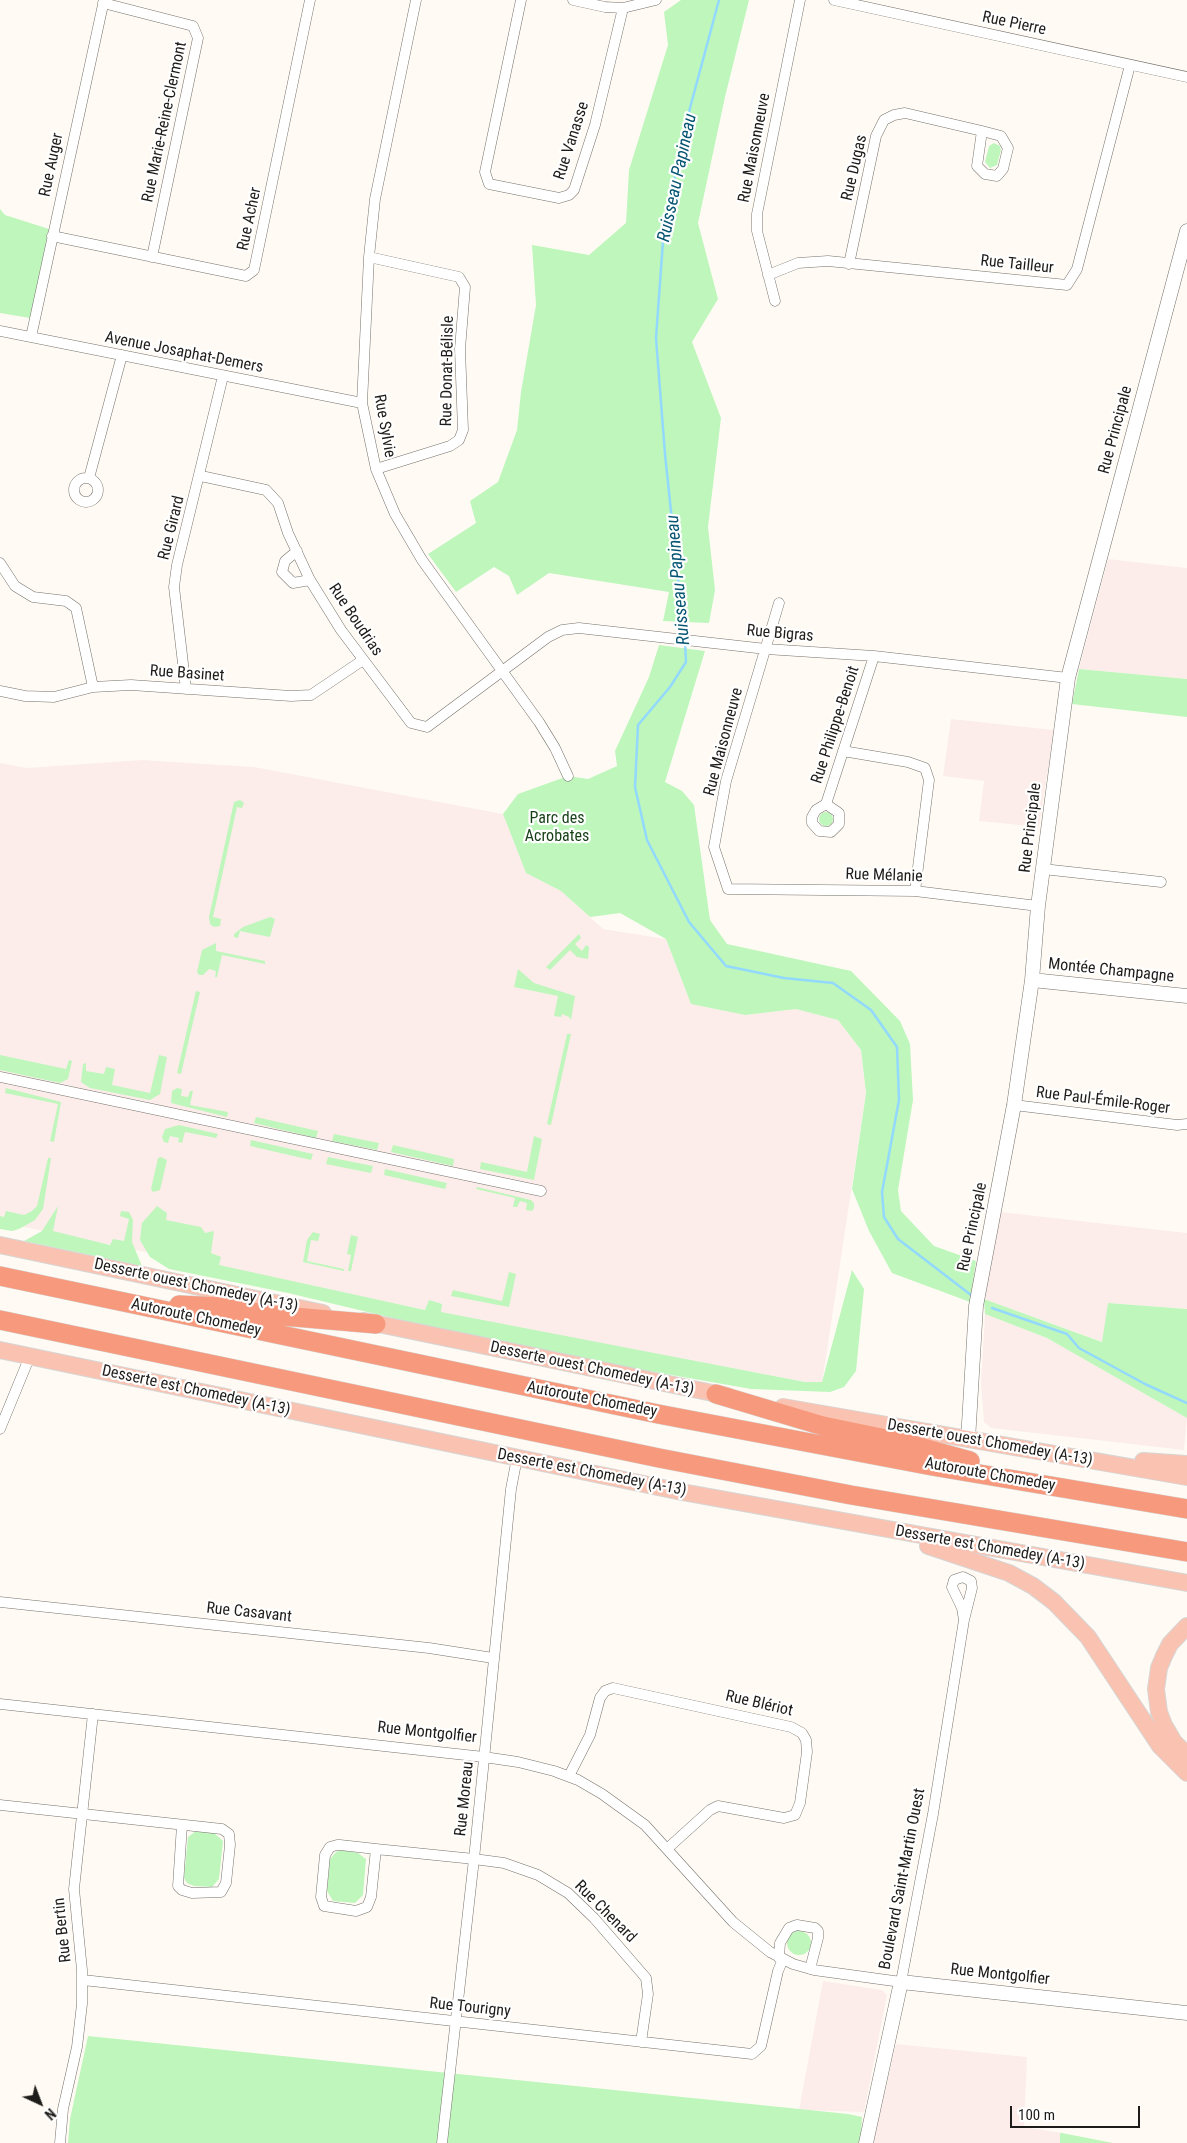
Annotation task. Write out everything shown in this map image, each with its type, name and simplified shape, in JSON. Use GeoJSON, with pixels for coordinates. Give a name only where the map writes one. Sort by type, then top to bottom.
{"type":"FeatureCollection","features":[{"type":"Feature","properties":{"kind":"highway","name":"Autoroute Chomedey"},"geometry":{"type":"LineString","coordinates":[[0,1276],[658,1414],[922,1464],[1187,1509]]}},
{"type":"Feature","properties":{"kind":"highway"},"geometry":{"type":"LineString","coordinates":[[122,1302],[223,1307],[271,1315],[376,1324]]}},
{"type":"Feature","properties":{"kind":"highway"},"geometry":{"type":"LineString","coordinates":[[0,1321],[659,1458],[860,1496],[1187,1552]]}},
{"type":"Feature","properties":{"kind":"highway"},"geometry":{"type":"LineString","coordinates":[[716,1394],[823,1426],[901,1442],[1065,1488]]}},
{"type":"Feature","properties":{"kind":"main road","name":"Desserte ouest Chomedey (A-13)"},"geometry":{"type":"LineString","coordinates":[[0,1245],[716,1394],[968,1440],[1187,1477]]}},
{"type":"Feature","properties":{"kind":"main road","name":"Desserte est Chomedey (A-13)"},"geometry":{"type":"LineString","coordinates":[[0,1350],[517,1458],[866,1526],[1187,1583]]}},
{"type":"Feature","properties":{"kind":"main road"},"geometry":{"type":"LineString","coordinates":[[1069,1457],[1187,1464]]}},
{"type":"Feature","properties":{"kind":"main road"},"geometry":{"type":"LineString","coordinates":[[866,1526],[991,1566],[1021,1579],[1044,1594],[1082,1629],[1160,1746],[1187,1773]]}},
{"type":"Feature","properties":{"kind":"main road"},"geometry":{"type":"LineString","coordinates":[[1187,1626],[1174,1639],[1164,1656],[1157,1676],[1156,1694],[1164,1725],[1174,1742],[1187,1755]]}},
{"type":"Feature","properties":{"kind":"street","name":"Rue Acher"},"geometry":{"type":"LineString","coordinates":[[52,236],[246,276],[254,270],[310,0]]}},
{"type":"Feature","properties":{"kind":"street","name":"Rue Sylvie"},"geometry":{"type":"LineString","coordinates":[[416,0],[375,199],[369,257],[362,403],[376,470],[396,514],[422,560],[556,748],[568,776]]}},
{"type":"Feature","properties":{"kind":"street","name":"Rue Vanasse"},"geometry":{"type":"LineString","coordinates":[[521,0],[485,172],[489,184],[559,198],[570,195],[577,181],[595,125],[623,8]]}},
{"type":"Feature","properties":{"kind":"street"},"geometry":{"type":"LineString","coordinates":[[573,0],[605,7],[623,8],[656,0]]}},
{"type":"Feature","properties":{"kind":"street","name":"Rue Maisonneuve"},"geometry":{"type":"LineString","coordinates":[[775,301],[757,231],[757,214],[800,0]]}},
{"type":"Feature","properties":{"kind":"street","name":"Rue Pierre"},"geometry":{"type":"LineString","coordinates":[[834,0],[1187,77]]}},
{"type":"Feature","properties":{"kind":"street","name":"Rue Marie-Reine-Clermont"},"geometry":{"type":"LineString","coordinates":[[103,2],[193,26],[198,38],[152,257]]}},
{"type":"Feature","properties":{"kind":"street","name":"Rue Auger"},"geometry":{"type":"LineString","coordinates":[[30,337],[103,2]]}},
{"type":"Feature","properties":{"kind":"street","name":"Rue Tailleur"},"geometry":{"type":"LineString","coordinates":[[768,275],[798,263],[828,261],[1067,285],[1077,269],[1130,65]]}},
{"type":"Feature","properties":{"kind":"street","name":"Rue Dugas"},"geometry":{"type":"LineString","coordinates":[[850,264],[876,136],[884,120],[894,115],[905,113],[982,131]]}},
{"type":"Feature","properties":{"kind":"street","name":"Rue Principale"},"geometry":{"type":"LineString","coordinates":[[968,1440],[976,1306],[1014,1105],[1032,980],[1038,906],[1068,678],[1187,231]]}},
{"type":"Feature","properties":{"kind":"street","name":"Rue Donat-Bélisle"},"geometry":{"type":"LineString","coordinates":[[369,257],[459,277],[465,287],[460,350],[463,430],[460,440],[450,446],[376,470]]}},
{"type":"Feature","properties":{"kind":"street","name":"Avenue Josaphat-Demers"},"geometry":{"type":"LineString","coordinates":[[0,331],[362,403]]}},
{"type":"Feature","properties":{"kind":"street"},"geometry":{"type":"LineString","coordinates":[[89,478],[122,356]]}},
{"type":"Feature","properties":{"kind":"street","name":"Rue Girard"},"geometry":{"type":"LineString","coordinates":[[186,689],[174,587],[177,565],[201,476],[224,376]]}},
{"type":"Feature","properties":{"kind":"street","name":"Rue Boudrias"},"geometry":{"type":"LineString","coordinates":[[201,476],[266,490],[278,502],[310,580],[341,630],[411,723],[427,727],[503,672]]}},
{"type":"Feature","properties":{"kind":"street"},"geometry":{"type":"LineString","coordinates":[[297,551],[285,561],[282,572],[293,583],[310,580]]}},
{"type":"Feature","properties":{"kind":"street"},"geometry":{"type":"LineString","coordinates":[[0,563],[15,586],[32,597],[66,601],[76,608],[93,687]]}},
{"type":"Feature","properties":{"kind":"street","name":"Rue Maisonneuve"},"geometry":{"type":"LineString","coordinates":[[728,890],[714,847],[726,781],[780,603]]}},
{"type":"Feature","properties":{"kind":"street","name":"Rue Bigras"},"geometry":{"type":"LineString","coordinates":[[503,672],[548,637],[562,630],[580,628],[766,649],[874,656],[1068,678]]}},
{"type":"Feature","properties":{"kind":"street","name":"Rue Philippe-Benoit"},"geometry":{"type":"LineString","coordinates":[[826,804],[874,656]]}},
{"type":"Feature","properties":{"kind":"street","name":"Rue Basinet"},"geometry":{"type":"LineString","coordinates":[[0,691],[25,696],[54,697],[93,687],[131,685],[291,696],[311,695],[363,660]]}},
{"type":"Feature","properties":{"kind":"street"},"geometry":{"type":"LineString","coordinates":[[843,751],[908,762],[924,768],[929,780],[915,891]]}},
{"type":"Feature","properties":{"kind":"street"},"geometry":{"type":"LineString","coordinates":[[1043,869],[1161,882]]}},
{"type":"Feature","properties":{"kind":"street","name":"Rue Mélanie"},"geometry":{"type":"LineString","coordinates":[[728,890],[915,891],[1038,906]]}},
{"type":"Feature","properties":{"kind":"street","name":"Montée Champagne"},"geometry":{"type":"LineString","coordinates":[[1032,980],[1187,996]]}},
{"type":"Feature","properties":{"kind":"street"},"geometry":{"type":"LineString","coordinates":[[0,1077],[541,1191]]}},
{"type":"Feature","properties":{"kind":"street","name":"Rue Paul-Émile-Roger"},"geometry":{"type":"LineString","coordinates":[[1014,1105],[1177,1125],[1187,1124]]}},
{"type":"Feature","properties":{"kind":"street"},"geometry":{"type":"LineString","coordinates":[[0,1429],[30,1356]]}},
{"type":"Feature","properties":{"kind":"street","name":"Rue Moreau"},"geometry":{"type":"LineString","coordinates":[[442,2143],[474,1859],[511,1489],[517,1458]]}},
{"type":"Feature","properties":{"kind":"street","name":"Rue Casavant"},"geometry":{"type":"LineString","coordinates":[[0,1602],[429,1648],[494,1658]]}},
{"type":"Feature","properties":{"kind":"street","name":"Boulevard Saint-Martin Ouest"},"geometry":{"type":"LineString","coordinates":[[866,2143],[934,1814],[964,1620]]}},
{"type":"Feature","properties":{"kind":"street","name":"Rue Blériot"},"geometry":{"type":"LineString","coordinates":[[569,1776],[590,1735],[600,1698],[605,1691],[613,1688],[791,1727],[802,1733],[806,1740],[807,1752],[800,1803],[795,1815],[784,1818],[718,1806],[710,1810],[668,1848]]}},
{"type":"Feature","properties":{"kind":"street","name":"Rue Montgolfier"},"geometry":{"type":"LineString","coordinates":[[0,1704],[484,1757],[532,1765],[569,1776],[624,1808],[649,1828],[733,1922],[756,1942],[781,1958],[810,1969],[900,1982],[1187,2014]]}},
{"type":"Feature","properties":{"kind":"street","name":"Rue Bertin"},"geometry":{"type":"LineString","coordinates":[[60,2143],[64,2101],[77,2047],[83,1980],[74,1902],[93,1714]]}},
{"type":"Feature","properties":{"kind":"street"},"geometry":{"type":"LineString","coordinates":[[0,1804],[218,1828],[229,1834],[230,1845],[226,1883],[221,1892],[192,1893],[182,1890],[178,1886],[182,1825]]}},
{"type":"Feature","properties":{"kind":"street","name":"Rue Chenard"},"geometry":{"type":"LineString","coordinates":[[376,1849],[371,1897],[368,1907],[356,1911],[324,1906],[321,1896],[326,1855],[330,1847],[340,1845],[504,1863],[538,1875],[568,1893],[594,1918],[648,1982],[641,2042]]}},
{"type":"Feature","properties":{"kind":"street"},"geometry":{"type":"LineString","coordinates":[[781,1958],[780,1942],[789,1928],[797,1925],[815,1928],[818,1931],[818,1938],[810,1969]]}},
{"type":"Feature","properties":{"kind":"street","name":"Rue Tourigny"},"geometry":{"type":"LineString","coordinates":[[83,1980],[738,2054],[755,2054],[761,2046],[781,1958]]}},
{"type":"Feature","properties":{"kind":"shaded area"},"geometry":{"type":"Polygon","coordinates":[[[1108,559],[1187,568],[1187,679],[1079,669],[1108,559]]]}},
{"type":"Feature","properties":{"kind":"shaded area"},"geometry":{"type":"Polygon","coordinates":[[[951,719],[1054,730],[1039,827],[979,821],[984,781],[943,776],[951,719]]]}},
{"type":"Feature","properties":{"kind":"shaded area"},"geometry":{"type":"Polygon","coordinates":[[[142,760],[254,767],[503,814],[526,873],[561,891],[603,929],[666,939],[691,1004],[745,1015],[796,1009],[838,1020],[861,1050],[866,1093],[822,1383],[805,1382],[440,1312],[429,1301],[426,1310],[0,1222],[0,763],[27,768],[142,760]]]}},
{"type":"Feature","properties":{"kind":"shaded area"},"geometry":{"type":"Polygon","coordinates":[[[1000,1212],[1187,1233],[1187,1309],[1108,1303],[1103,1342],[984,1299],[1000,1212]]]}},
{"type":"Feature","properties":{"kind":"shaded area"},"geometry":{"type":"Polygon","coordinates":[[[985,1314],[1047,1338],[1187,1418],[1184,1450],[991,1428],[984,1422],[981,1383],[985,1314]]]}},
{"type":"Feature","properties":{"kind":"shaded area"},"geometry":{"type":"Polygon","coordinates":[[[823,1981],[882,1990],[887,1995],[864,2112],[799,2110],[823,1981]]]}},
{"type":"Feature","properties":{"kind":"shaded area"},"geometry":{"type":"Polygon","coordinates":[[[896,2044],[1027,2057],[1024,2127],[1062,2133],[1062,2143],[873,2143],[896,2044]]]}},
{"type":"Feature","properties":{"kind":"green space"},"geometry":{"type":"Polygon","coordinates":[[[681,0],[749,0],[725,97],[698,223],[718,299],[692,342],[721,418],[708,527],[715,590],[709,623],[663,621],[669,592],[549,573],[517,595],[509,576],[494,567],[456,592],[428,554],[476,523],[470,501],[498,482],[517,430],[521,392],[536,305],[532,245],[589,255],[626,223],[629,170],[668,45],[664,12],[681,0]]]}},
{"type":"Feature","properties":{"kind":"green space"},"geometry":{"type":"Polygon","coordinates":[[[994,143],[1000,146],[1001,150],[997,165],[990,168],[985,162],[989,146],[994,143]]]}},
{"type":"Feature","properties":{"kind":"green space"},"geometry":{"type":"Polygon","coordinates":[[[0,209],[5,215],[49,229],[30,318],[0,313],[0,209]]]}},
{"type":"Feature","properties":{"kind":"green space","name":"Parc des Acrobates"},"geometry":{"type":"Polygon","coordinates":[[[659,645],[705,651],[665,782],[682,791],[694,805],[710,920],[727,944],[851,971],[900,1021],[910,1044],[913,1100],[898,1190],[901,1211],[934,1246],[976,1261],[970,1302],[892,1273],[869,1231],[852,1189],[866,1093],[861,1050],[838,1020],[796,1009],[745,1015],[691,1004],[666,939],[620,913],[590,917],[561,891],[526,873],[503,814],[518,794],[568,776],[588,779],[617,766],[615,751],[649,677],[659,645]]]}},
{"type":"Feature","properties":{"kind":"green space"},"geometry":{"type":"Polygon","coordinates":[[[1079,669],[1187,679],[1187,717],[1072,704],[1079,669]]]}},
{"type":"Feature","properties":{"kind":"green space"},"geometry":{"type":"Polygon","coordinates":[[[240,800],[244,803],[242,808],[237,807],[213,917],[221,919],[220,926],[214,927],[210,924],[209,917],[234,802],[240,800]]]}},
{"type":"Feature","properties":{"kind":"green space"},"geometry":{"type":"Polygon","coordinates":[[[823,812],[829,812],[833,819],[829,826],[823,826],[819,822],[819,816],[823,812]]]}},
{"type":"Feature","properties":{"kind":"green space"},"geometry":{"type":"Polygon","coordinates":[[[270,917],[275,919],[270,937],[240,931],[238,938],[234,937],[234,934],[243,927],[270,917]]]}},
{"type":"Feature","properties":{"kind":"green space"},"geometry":{"type":"Polygon","coordinates":[[[579,934],[581,938],[575,944],[582,951],[586,945],[589,947],[588,959],[577,957],[570,950],[550,970],[546,967],[579,934]]]}},
{"type":"Feature","properties":{"kind":"green space"},"geometry":{"type":"Polygon","coordinates":[[[216,943],[216,951],[265,961],[265,964],[222,955],[217,977],[215,977],[216,971],[209,969],[203,975],[199,975],[197,972],[202,950],[216,943]]]}},
{"type":"Feature","properties":{"kind":"green space"},"geometry":{"type":"Polygon","coordinates":[[[518,969],[534,983],[575,996],[571,1020],[562,1014],[561,1017],[554,1016],[558,996],[514,987],[518,969]]]}},
{"type":"Feature","properties":{"kind":"green space"},"geometry":{"type":"Polygon","coordinates":[[[196,991],[200,992],[181,1074],[177,1073],[196,991]]]}},
{"type":"Feature","properties":{"kind":"green space"},"geometry":{"type":"Polygon","coordinates":[[[567,1034],[571,1034],[551,1125],[547,1124],[567,1034]]]}},
{"type":"Feature","properties":{"kind":"green space"},"geometry":{"type":"Polygon","coordinates":[[[0,1055],[66,1069],[69,1060],[72,1061],[68,1079],[60,1083],[0,1070],[0,1055]]]}},
{"type":"Feature","properties":{"kind":"green space"},"geometry":{"type":"Polygon","coordinates":[[[159,1055],[167,1057],[160,1094],[150,1100],[90,1088],[81,1082],[83,1064],[86,1063],[86,1071],[104,1074],[106,1067],[115,1069],[112,1085],[150,1093],[159,1055]]]}},
{"type":"Feature","properties":{"kind":"green space"},"geometry":{"type":"Polygon","coordinates":[[[6,1088],[61,1102],[54,1142],[50,1141],[58,1104],[5,1093],[6,1088]]]}},
{"type":"Feature","properties":{"kind":"green space"},"geometry":{"type":"Polygon","coordinates":[[[177,1088],[182,1089],[181,1096],[188,1097],[190,1091],[193,1091],[190,1105],[228,1112],[227,1117],[171,1103],[172,1091],[177,1088]]]}},
{"type":"Feature","properties":{"kind":"green space"},"geometry":{"type":"Polygon","coordinates":[[[256,1117],[318,1131],[316,1138],[254,1123],[256,1117]]]}},
{"type":"Feature","properties":{"kind":"green space"},"geometry":{"type":"Polygon","coordinates":[[[179,1125],[218,1134],[216,1138],[185,1132],[182,1143],[178,1142],[179,1138],[170,1136],[168,1143],[164,1142],[162,1137],[165,1129],[179,1125]]]}},
{"type":"Feature","properties":{"kind":"green space"},"geometry":{"type":"Polygon","coordinates":[[[334,1134],[379,1143],[377,1150],[332,1141],[334,1134]]]}},
{"type":"Feature","properties":{"kind":"green space"},"geometry":{"type":"Polygon","coordinates":[[[534,1136],[542,1139],[534,1180],[480,1169],[481,1162],[527,1172],[534,1136]]]}},
{"type":"Feature","properties":{"kind":"green space"},"geometry":{"type":"Polygon","coordinates":[[[251,1140],[313,1154],[311,1160],[250,1146],[251,1140]]]}},
{"type":"Feature","properties":{"kind":"green space"},"geometry":{"type":"Polygon","coordinates":[[[393,1145],[454,1159],[453,1166],[391,1152],[393,1145]]]}},
{"type":"Feature","properties":{"kind":"green space"},"geometry":{"type":"Polygon","coordinates":[[[161,1157],[167,1160],[160,1190],[153,1192],[151,1189],[158,1158],[161,1157]]]}},
{"type":"Feature","properties":{"kind":"green space"},"geometry":{"type":"Polygon","coordinates":[[[328,1157],[373,1166],[371,1173],[326,1164],[328,1157]]]}},
{"type":"Feature","properties":{"kind":"green space"},"geometry":{"type":"Polygon","coordinates":[[[48,1158],[51,1158],[43,1209],[35,1220],[19,1229],[12,1231],[0,1229],[0,1216],[4,1217],[6,1211],[24,1215],[37,1206],[48,1158]]]}},
{"type":"Feature","properties":{"kind":"green space"},"geometry":{"type":"Polygon","coordinates":[[[385,1169],[447,1183],[445,1189],[384,1175],[385,1169]]]}},
{"type":"Feature","properties":{"kind":"green space"},"geometry":{"type":"Polygon","coordinates":[[[477,1187],[531,1200],[534,1203],[534,1208],[532,1211],[526,1210],[527,1203],[520,1201],[517,1207],[513,1207],[515,1198],[476,1189],[477,1187]]]}},
{"type":"Feature","properties":{"kind":"green space"},"geometry":{"type":"Polygon","coordinates":[[[58,1206],[53,1231],[110,1245],[113,1239],[124,1241],[129,1219],[120,1216],[121,1211],[129,1212],[133,1220],[132,1242],[142,1266],[24,1241],[42,1231],[58,1206]]]}},
{"type":"Feature","properties":{"kind":"green space"},"geometry":{"type":"Polygon","coordinates":[[[157,1206],[167,1213],[166,1220],[201,1227],[205,1233],[214,1231],[211,1253],[221,1257],[219,1265],[425,1310],[429,1300],[442,1304],[441,1312],[805,1382],[822,1382],[852,1270],[864,1289],[856,1371],[844,1387],[830,1392],[751,1389],[518,1348],[288,1293],[169,1269],[150,1257],[140,1240],[142,1223],[157,1206]]]}},
{"type":"Feature","properties":{"kind":"green space"},"geometry":{"type":"Polygon","coordinates":[[[313,1232],[320,1234],[318,1241],[311,1240],[307,1261],[344,1269],[344,1271],[303,1262],[307,1240],[313,1232]]]}},
{"type":"Feature","properties":{"kind":"green space"},"geometry":{"type":"Polygon","coordinates":[[[351,1235],[358,1237],[351,1271],[348,1271],[351,1255],[347,1254],[351,1235]]]}},
{"type":"Feature","properties":{"kind":"green space"},"geometry":{"type":"Polygon","coordinates":[[[509,1272],[516,1274],[509,1307],[451,1296],[453,1290],[502,1301],[509,1272]]]}},
{"type":"Feature","properties":{"kind":"green space"},"geometry":{"type":"Polygon","coordinates":[[[984,1299],[1102,1342],[1108,1303],[1187,1309],[1187,1418],[1047,1338],[985,1314],[984,1299]]]}},
{"type":"Feature","properties":{"kind":"green space"},"geometry":{"type":"Polygon","coordinates":[[[196,1831],[214,1833],[223,1841],[219,1879],[212,1887],[194,1886],[187,1883],[184,1878],[188,1837],[196,1831]]]}},
{"type":"Feature","properties":{"kind":"green space"},"geometry":{"type":"Polygon","coordinates":[[[341,1850],[358,1853],[366,1859],[363,1895],[355,1903],[333,1901],[327,1891],[330,1859],[336,1852],[341,1850]]]}},
{"type":"Feature","properties":{"kind":"green space"},"geometry":{"type":"Polygon","coordinates":[[[799,1931],[808,1934],[811,1943],[808,1952],[799,1955],[790,1952],[787,1943],[790,1934],[799,1931]]]}},
{"type":"Feature","properties":{"kind":"green space"},"geometry":{"type":"Polygon","coordinates":[[[88,2036],[848,2114],[862,2117],[861,2135],[859,2143],[68,2143],[70,2119],[88,2036]]]}},
{"type":"Feature","properties":{"kind":"green space"},"geometry":{"type":"Polygon","coordinates":[[[1060,2133],[1062,2133],[1113,2143],[1060,2143],[1060,2133]]]}},
{"type":"Feature","properties":{"kind":"waterway","name":"Ruisseau Papineau"},"geometry":{"type":"LineString","coordinates":[[684,636],[665,454],[656,338],[663,241],[674,181],[690,108],[719,0]]}},
{"type":"Feature","properties":{"kind":"waterway","name":"Ruisseau Papineau"},"geometry":{"type":"LineString","coordinates":[[685,642],[686,662],[670,687],[638,725],[635,787],[647,840],[689,922],[726,966],[784,978],[833,983],[871,1010],[897,1047],[899,1100],[882,1192],[884,1217],[898,1239],[971,1295]]}},
{"type":"Feature","properties":{"kind":"waterway","name":"Ruisseau Papineau"},"geometry":{"type":"LineString","coordinates":[[992,1308],[1067,1334],[1079,1348],[1145,1384],[1187,1403]]}}]}
